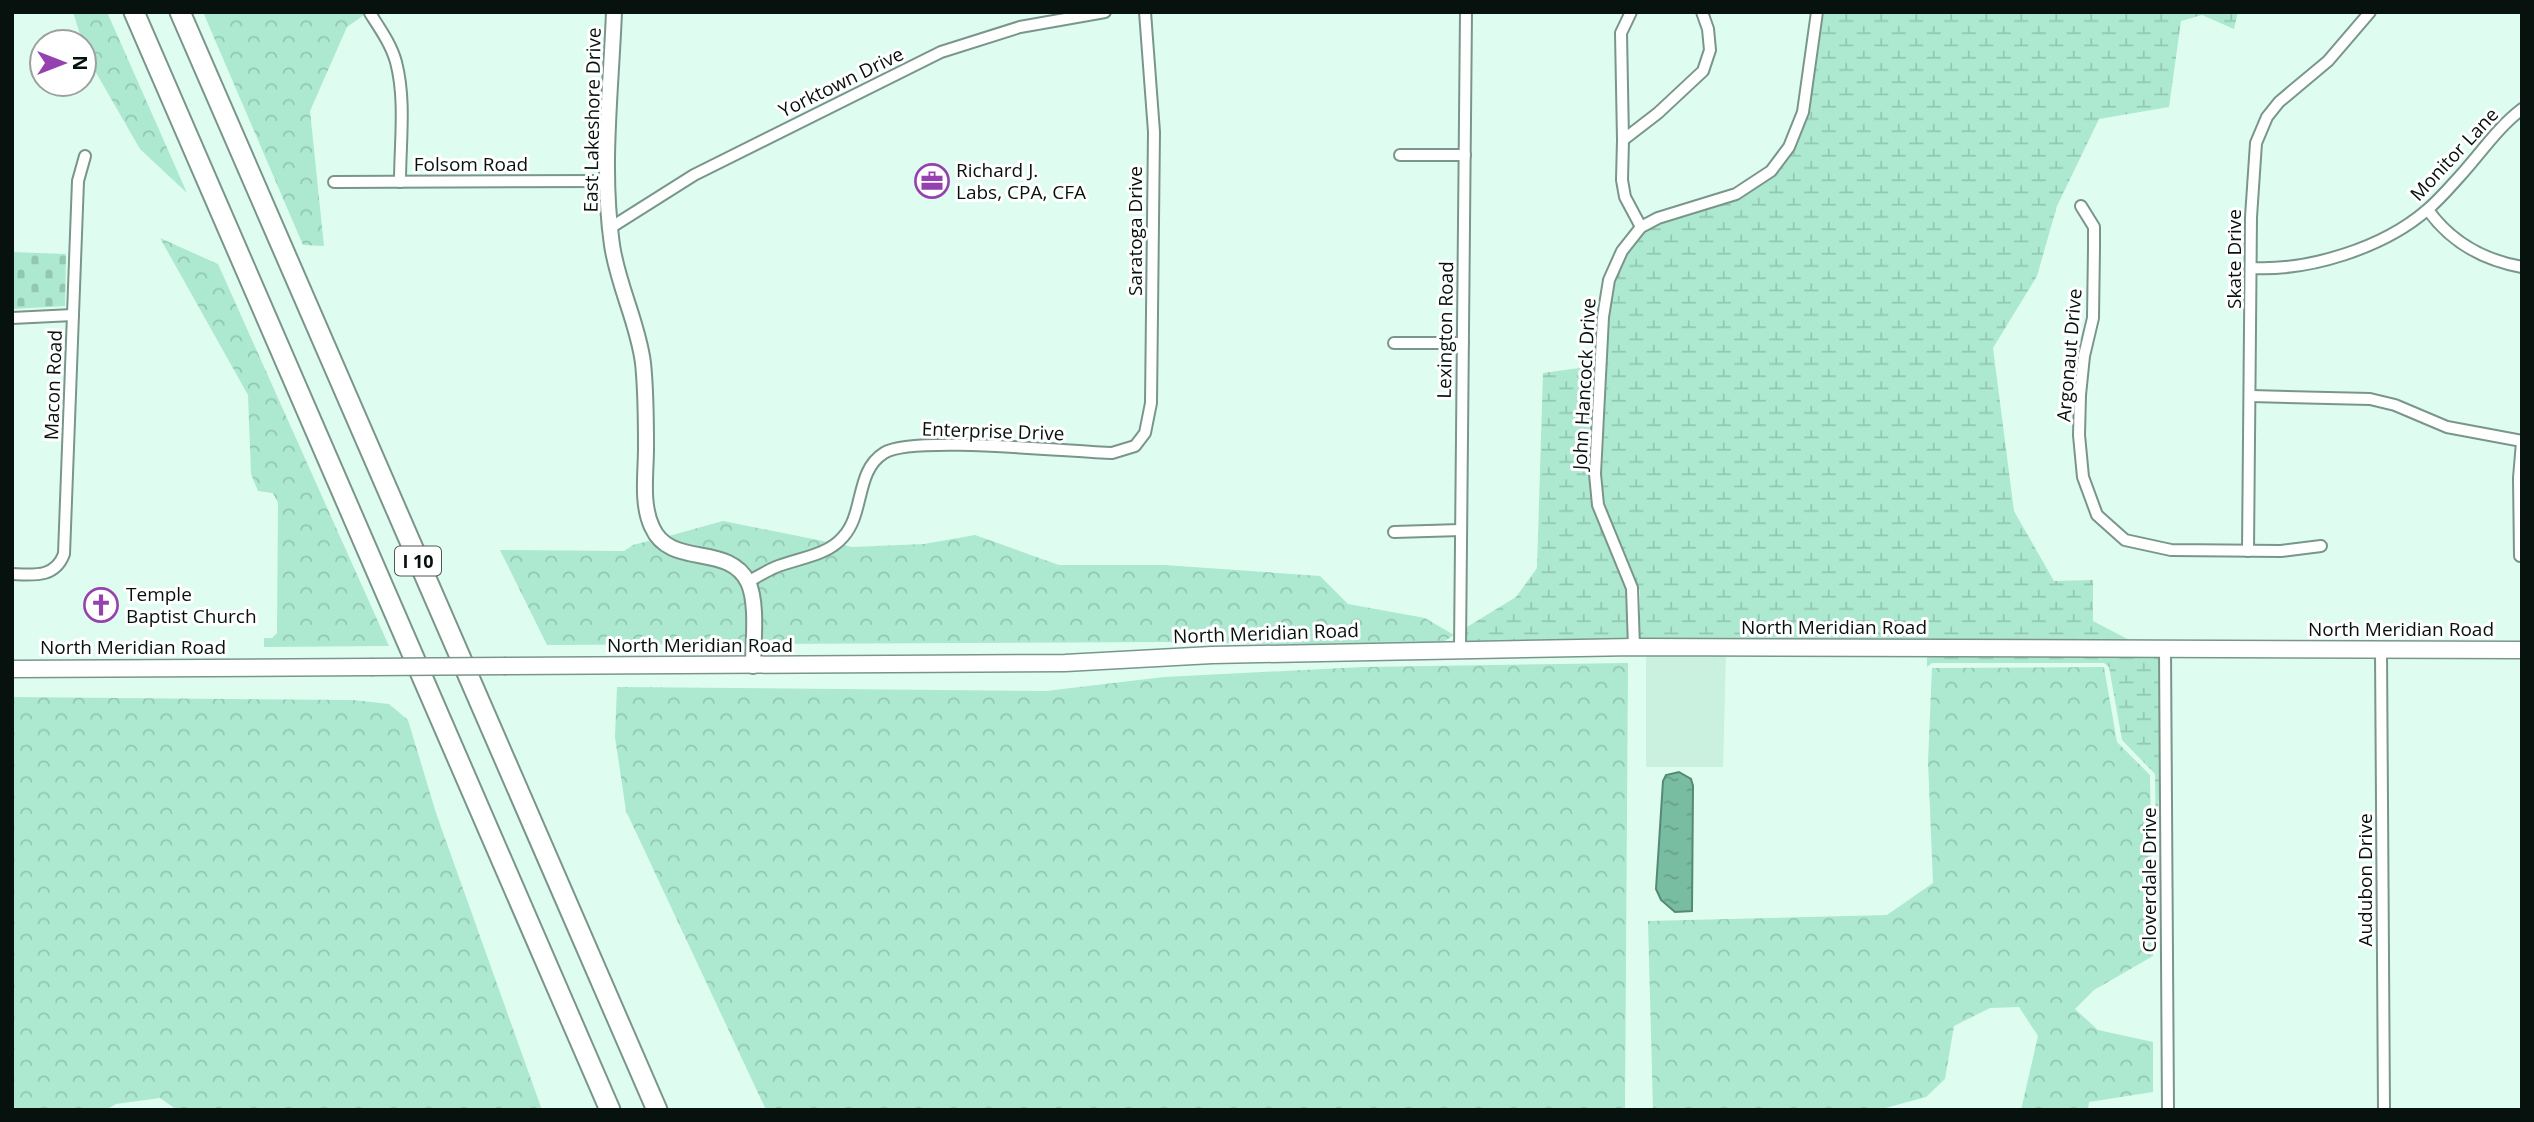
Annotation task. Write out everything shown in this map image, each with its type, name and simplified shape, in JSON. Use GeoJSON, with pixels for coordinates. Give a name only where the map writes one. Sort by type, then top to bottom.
{"type":"FeatureCollection","features":[{"type":"Feature","properties":{"kind":"highway","name":"I 10"},"geometry":{"type":"LineString","coordinates":[[134,12],[610,1110]]}},
{"type":"Feature","properties":{"kind":"highway","name":"I 10"},"geometry":{"type":"LineString","coordinates":[[180,12],[657,1110]]}},
{"type":"Feature","properties":{"kind":"main road","name":"North Meridian Road"},"geometry":{"type":"LineString","coordinates":[[12,669],[1065,663],[1200,656],[1634,647],[2522,650]]}},
{"type":"Feature","properties":{"kind":"street","name":"East Lakeshore Drive"},"geometry":{"type":"LineString","coordinates":[[614,12],[608,181],[610,228],[612,249],[642,355],[646,406],[646,493],[651,525],[656,536],[668,547],[685,554],[723,560],[733,566],[748,582]]}},
{"type":"Feature","properties":{"kind":"street","name":"Yorktown Drive"},"geometry":{"type":"LineString","coordinates":[[610,228],[694,175],[941,52],[1020,27],[1105,12]]}},
{"type":"Feature","properties":{"kind":"street","name":"Saratoga Drive"},"geometry":{"type":"LineString","coordinates":[[1135,446],[1145,433],[1151,402],[1154,132],[1145,12]]}},
{"type":"Feature","properties":{"kind":"street","name":"Lexington Road"},"geometry":{"type":"LineString","coordinates":[[1460,649],[1466,12]]}},
{"type":"Feature","properties":{"kind":"street"},"geometry":{"type":"LineString","coordinates":[[1631,12],[1622,33],[1622,180],[1625,197],[1641,228]]}},
{"type":"Feature","properties":{"kind":"street"},"geometry":{"type":"LineString","coordinates":[[1623,140],[1658,113],[1703,71],[1710,50],[1709,29],[1702,12]]}},
{"type":"Feature","properties":{"kind":"street","name":"John Hancock Drive"},"geometry":{"type":"LineString","coordinates":[[1634,647],[1632,588],[1598,505],[1595,474],[1603,317],[1609,280],[1622,251],[1641,228],[1683,209],[1736,194],[1771,171],[1789,147],[1802,112],[1817,12]]}},
{"type":"Feature","properties":{"kind":"street","name":"Skate Drive"},"geometry":{"type":"LineString","coordinates":[[2248,551],[2248,442],[2256,143],[2262,126],[2285,96],[2328,61],[2370,12]]}},
{"type":"Feature","properties":{"kind":"street"},"geometry":{"type":"LineString","coordinates":[[370,13],[392,50],[400,87],[400,182]]}},
{"type":"Feature","properties":{"kind":"street","name":"Monitor Lane"},"geometry":{"type":"LineString","coordinates":[[2252,268],[2289,268],[2344,255],[2395,231],[2428,210],[2462,174],[2490,137],[2522,109]]}},
{"type":"Feature","properties":{"kind":"street"},"geometry":{"type":"LineString","coordinates":[[1401,155],[1465,155]]}},
{"type":"Feature","properties":{"kind":"street","name":"Macon Road"},"geometry":{"type":"LineString","coordinates":[[12,574],[49,573],[57,567],[64,554],[78,181],[85,156]]}},
{"type":"Feature","properties":{"kind":"street","name":"Folsom Road"},"geometry":{"type":"LineString","coordinates":[[334,182],[608,181]]}},
{"type":"Feature","properties":{"kind":"street","name":"Argonaut Drive"},"geometry":{"type":"LineString","coordinates":[[2081,206],[2094,227],[2094,248],[2093,318],[2084,356],[2079,435],[2083,477],[2097,515],[2125,540],[2171,550],[2298,551],[2321,546]]}},
{"type":"Feature","properties":{"kind":"street"},"geometry":{"type":"LineString","coordinates":[[2428,210],[2456,241],[2487,258],[2522,267]]}},
{"type":"Feature","properties":{"kind":"street"},"geometry":{"type":"LineString","coordinates":[[12,318],[73,314]]}},
{"type":"Feature","properties":{"kind":"street"},"geometry":{"type":"LineString","coordinates":[[1394,343],[1463,343]]}},
{"type":"Feature","properties":{"kind":"street"},"geometry":{"type":"LineString","coordinates":[[2251,396],[2370,399],[2395,405],[2447,427],[2522,441],[2518,502],[2520,556]]}},
{"type":"Feature","properties":{"kind":"street","name":"Enterprise Drive"},"geometry":{"type":"LineString","coordinates":[[748,582],[773,568],[821,552],[842,539],[857,510],[867,472],[887,450],[947,445],[1112,453],[1135,446]]}},
{"type":"Feature","properties":{"kind":"street"},"geometry":{"type":"LineString","coordinates":[[1394,532],[1461,530]]}},
{"type":"Feature","properties":{"kind":"street"},"geometry":{"type":"LineString","coordinates":[[748,582],[752,609],[753,666]]}},
{"type":"Feature","properties":{"kind":"street","name":"Cloverdale Drive"},"geometry":{"type":"LineString","coordinates":[[2165,650],[2168,1110]]}},
{"type":"Feature","properties":{"kind":"street","name":"Audubon Drive"},"geometry":{"type":"LineString","coordinates":[[2381,650],[2384,1110]]}},
{"type":"Feature","properties":{"kind":"shaded area"},"geometry":{"type":"Polygon","coordinates":[[[1646,653],[1726,653],[1723,767],[1646,767],[1646,653]]]}},
{"type":"Feature","properties":{"kind":"green space"},"geometry":{"type":"Polygon","coordinates":[[[73,12],[107,12],[187,193],[140,149],[98,76],[98,28],[78,28],[73,12]]]}},
{"type":"Feature","properties":{"kind":"green space"},"geometry":{"type":"Polygon","coordinates":[[[203,12],[362,12],[364,15],[347,27],[310,111],[324,246],[303,245],[203,12]]]}},
{"type":"Feature","properties":{"kind":"green space"},"geometry":{"type":"Polygon","coordinates":[[[1824,12],[2238,12],[2234,29],[2202,15],[2181,21],[2169,107],[2099,119],[2057,206],[2037,276],[1993,348],[2014,511],[2054,581],[2093,580],[2093,621],[2137,644],[1640,642],[1640,591],[1604,504],[1602,474],[1609,317],[1615,282],[1627,254],[1645,232],[1661,223],[1738,199],[1776,174],[1795,149],[1809,113],[1824,12]]]}},
{"type":"Feature","properties":{"kind":"green space"},"geometry":{"type":"Polygon","coordinates":[[[160,238],[218,264],[389,646],[264,647],[264,638],[272,638],[277,633],[278,503],[273,493],[258,491],[251,474],[248,395],[160,238]]]}},
{"type":"Feature","properties":{"kind":"green space"},"geometry":{"type":"Polygon","coordinates":[[[12,252],[66,254],[65,306],[12,309],[12,252]]]}},
{"type":"Feature","properties":{"kind":"green space"},"geometry":{"type":"Polygon","coordinates":[[[1594,366],[1589,474],[1592,506],[1626,590],[1628,642],[1467,643],[1467,627],[1516,597],[1537,568],[1543,373],[1594,366]]]}},
{"type":"Feature","properties":{"kind":"green space"},"geometry":{"type":"Polygon","coordinates":[[[723,521],[828,542],[750,574],[665,537],[723,521]]]}},
{"type":"Feature","properties":{"kind":"green space"},"geometry":{"type":"Polygon","coordinates":[[[975,535],[1059,565],[1164,565],[1320,576],[1348,604],[1425,618],[1454,635],[1440,644],[1388,646],[1165,642],[759,644],[755,584],[824,557],[844,545],[924,544],[975,535]]]}},
{"type":"Feature","properties":{"kind":"green space"},"geometry":{"type":"Polygon","coordinates":[[[652,540],[671,555],[724,567],[740,579],[745,596],[747,644],[547,645],[500,550],[624,551],[633,545],[652,540]]]}},
{"type":"Feature","properties":{"kind":"green space"},"geometry":{"type":"Polygon","coordinates":[[[1927,654],[2159,656],[2160,784],[2156,837],[2155,774],[2122,740],[2109,667],[2104,663],[1932,663],[1927,667],[1927,654]]]}},
{"type":"Feature","properties":{"kind":"green space"},"geometry":{"type":"Polygon","coordinates":[[[1628,663],[1625,1110],[766,1110],[626,811],[615,737],[617,687],[1046,691],[1164,677],[1363,667],[1628,663]]]}},
{"type":"Feature","properties":{"kind":"green space"},"geometry":{"type":"Polygon","coordinates":[[[2104,667],[2117,742],[2150,775],[2153,956],[2094,990],[2075,1009],[2098,1030],[2153,1042],[2153,1092],[2089,1102],[2088,1110],[2021,1110],[2038,1036],[2019,1007],[1990,1008],[1954,1026],[1945,1079],[1926,1097],[1878,1110],[1653,1110],[1648,921],[1887,915],[1933,883],[1928,761],[1932,668],[2104,667]]]}},
{"type":"Feature","properties":{"kind":"green space"},"geometry":{"type":"Polygon","coordinates":[[[12,697],[353,700],[389,704],[408,720],[436,813],[542,1110],[177,1110],[160,1098],[116,1104],[106,1110],[12,1110],[12,697]]]}},
{"type":"Feature","properties":{"kind":"water"},"geometry":{"type":"Polygon","coordinates":[[[1679,772],[1691,779],[1693,786],[1692,911],[1675,912],[1661,900],[1656,889],[1663,781],[1666,775],[1679,772]]]}},
{"type":"Feature","properties":{"kind":"place","name":"Richard J. Labs, CPA, CFA"},"geometry":{"type":"Point","coordinates":[932,181]}},
{"type":"Feature","properties":{"kind":"place","name":"Temple Baptist Church"},"geometry":{"type":"Point","coordinates":[101,605]}}]}
